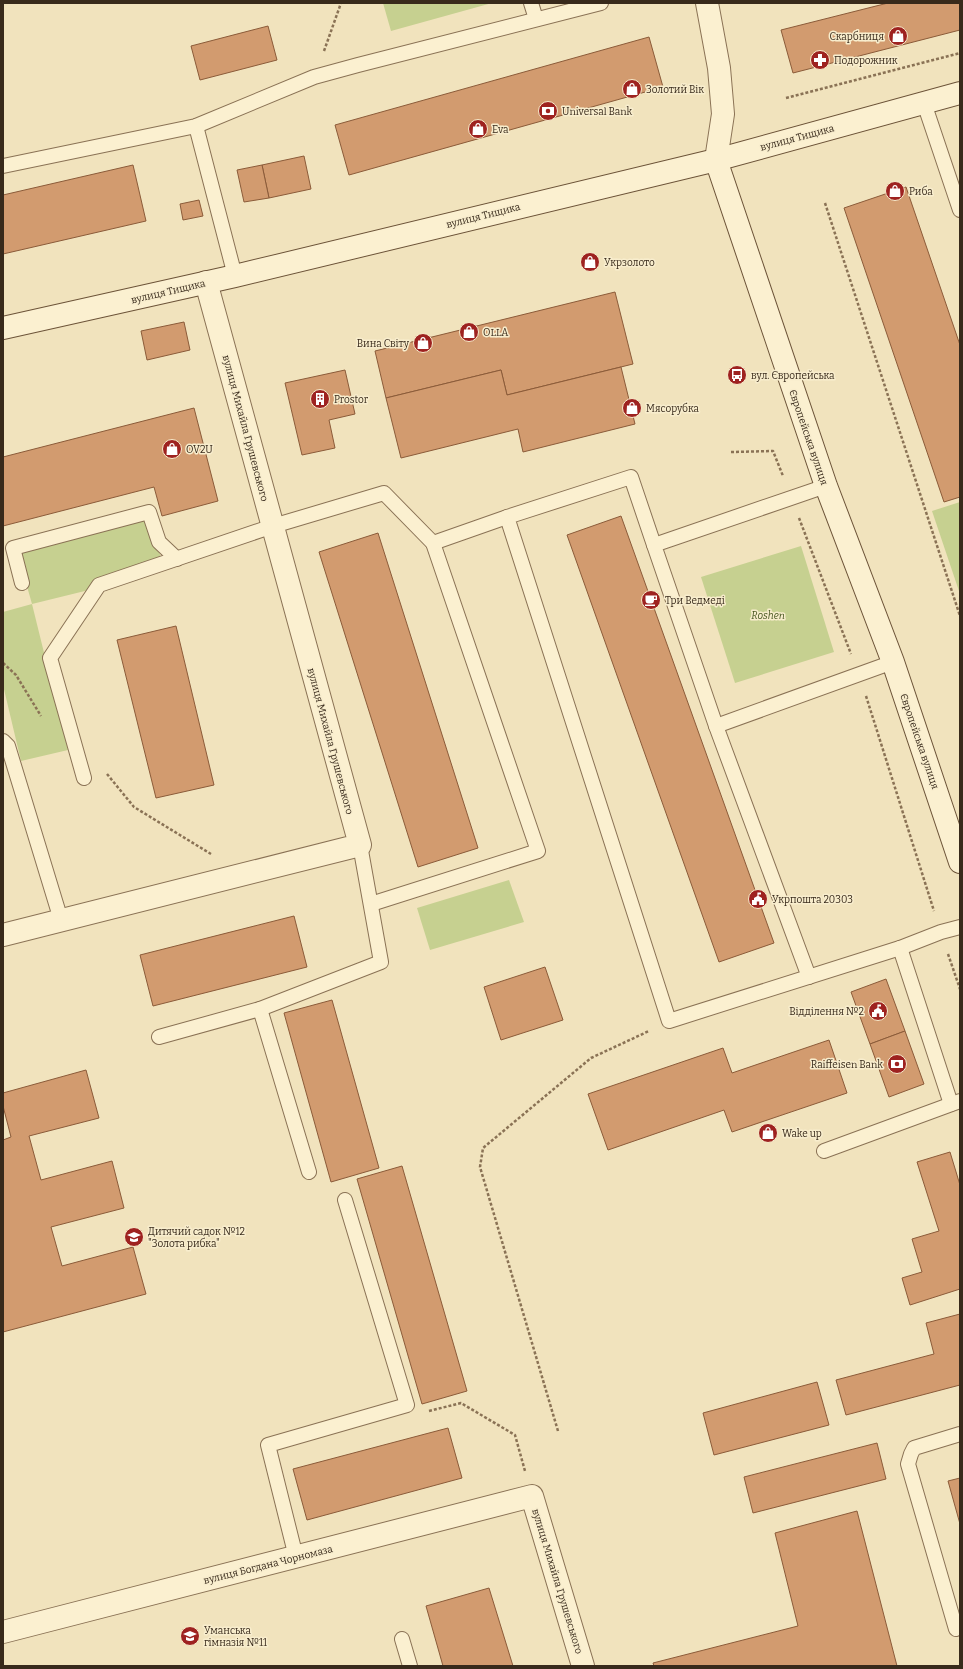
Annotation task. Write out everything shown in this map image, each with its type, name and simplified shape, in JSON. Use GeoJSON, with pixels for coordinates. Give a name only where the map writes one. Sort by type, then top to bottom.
{"type":"FeatureCollection","features":[{"type":"Feature","properties":{"kind":"street","name":"Європейська вулиця"},"geometry":{"type":"LineString","coordinates":[[707,3],[719,68],[723,114],[716,160],[826,486],[893,662],[960,862]]}},
{"type":"Feature","properties":{"kind":"street","name":"вулиця Тищика"},"geometry":{"type":"LineString","coordinates":[[3,328],[235,276],[716,160],[960,93]]}},
{"type":"Feature","properties":{"kind":"street","name":"вулиця Михайла Грушевського"},"geometry":{"type":"LineString","coordinates":[[206,282],[360,845]]}},
{"type":"Feature","properties":{"kind":"street"},"geometry":{"type":"LineString","coordinates":[[3,935],[360,845]]}},
{"type":"Feature","properties":{"kind":"street","name":"вулиця Михайла Грушевського"},"geometry":{"type":"LineString","coordinates":[[532,1496],[583,1666]]}},
{"type":"Feature","properties":{"kind":"street","name":"вулиця Богдана Чорномаза"},"geometry":{"type":"LineString","coordinates":[[3,1632],[532,1496]]}},
{"type":"Feature","properties":{"kind":"lane"},"geometry":{"type":"LineString","coordinates":[[531,3],[536,20]]}},
{"type":"Feature","properties":{"kind":"lane"},"geometry":{"type":"LineString","coordinates":[[3,166],[196,126],[314,78],[358,64],[601,3]]}},
{"type":"Feature","properties":{"kind":"lane"},"geometry":{"type":"LineString","coordinates":[[924,103],[960,210]]}},
{"type":"Feature","properties":{"kind":"lane"},"geometry":{"type":"LineString","coordinates":[[196,126],[235,276]]}},
{"type":"Feature","properties":{"kind":"lane"},"geometry":{"type":"LineString","coordinates":[[433,542],[631,477],[716,726],[809,977]]}},
{"type":"Feature","properties":{"kind":"lane"},"geometry":{"type":"LineString","coordinates":[[654,546],[826,486]]}},
{"type":"Feature","properties":{"kind":"lane"},"geometry":{"type":"LineString","coordinates":[[84,778],[50,658],[98,585],[273,526],[384,493],[433,542],[538,851],[371,904]]}},
{"type":"Feature","properties":{"kind":"lane"},"geometry":{"type":"LineString","coordinates":[[22,583],[13,548],[149,512],[159,542],[177,559]]}},
{"type":"Feature","properties":{"kind":"lane"},"geometry":{"type":"LineString","coordinates":[[507,517],[669,1021],[900,948],[941,932],[960,927]]}},
{"type":"Feature","properties":{"kind":"lane"},"geometry":{"type":"LineString","coordinates":[[716,726],[893,662]]}},
{"type":"Feature","properties":{"kind":"lane"},"geometry":{"type":"LineString","coordinates":[[3,741],[8,746],[62,920]]}},
{"type":"Feature","properties":{"kind":"lane"},"geometry":{"type":"LineString","coordinates":[[159,1037],[260,1009],[382,962],[360,845]]}},
{"type":"Feature","properties":{"kind":"lane"},"geometry":{"type":"LineString","coordinates":[[824,1151],[955,1103],[900,948]]}},
{"type":"Feature","properties":{"kind":"lane"},"geometry":{"type":"LineString","coordinates":[[260,1009],[309,1172]]}},
{"type":"Feature","properties":{"kind":"lane"},"geometry":{"type":"LineString","coordinates":[[296,1557],[268,1446],[407,1405],[345,1200]]}},
{"type":"Feature","properties":{"kind":"lane"},"geometry":{"type":"LineString","coordinates":[[956,1629],[908,1464],[914,1448],[960,1434]]}},
{"type":"Feature","properties":{"kind":"lane"},"geometry":{"type":"LineString","coordinates":[[402,1639],[410,1666]]}},
{"type":"Feature","properties":{"kind":"path"},"geometry":{"type":"LineString","coordinates":[[314,78],[341,3]]}},
{"type":"Feature","properties":{"kind":"path"},"geometry":{"type":"LineString","coordinates":[[786,98],[960,53]]}},
{"type":"Feature","properties":{"kind":"path"},"geometry":{"type":"LineString","coordinates":[[825,203],[960,616]]}},
{"type":"Feature","properties":{"kind":"path"},"geometry":{"type":"LineString","coordinates":[[731,452],[773,451],[858,674],[960,989]]}},
{"type":"Feature","properties":{"kind":"path"},"geometry":{"type":"LineString","coordinates":[[3,663],[16,675],[43,719]]}},
{"type":"Feature","properties":{"kind":"path"},"geometry":{"type":"LineString","coordinates":[[79,759],[104,770],[134,807],[215,856],[237,876]]}},
{"type":"Feature","properties":{"kind":"path"},"geometry":{"type":"LineString","coordinates":[[558,1431],[480,1168],[483,1148],[591,1058],[669,1021]]}},
{"type":"Feature","properties":{"kind":"path"},"geometry":{"type":"LineString","coordinates":[[407,1405],[421,1413],[461,1403],[515,1435],[532,1496]]}},
{"type":"Feature","properties":{"kind":"green space"},"geometry":{"type":"Polygon","coordinates":[[[383,3],[492,3],[391,31],[383,3]]]}},
{"type":"Feature","properties":{"kind":"green space"},"geometry":{"type":"Polygon","coordinates":[[[960,502],[960,594],[932,511],[960,502]]]}},
{"type":"Feature","properties":{"kind":"green space"},"geometry":{"type":"Polygon","coordinates":[[[147,514],[162,561],[93,589],[32,604],[17,551],[147,514]]]}},
{"type":"Feature","properties":{"kind":"green space","name":"Roshen"},"geometry":{"type":"Polygon","coordinates":[[[801,546],[834,652],[735,683],[701,577],[801,546]]]}},
{"type":"Feature","properties":{"kind":"green space"},"geometry":{"type":"Polygon","coordinates":[[[32,604],[68,750],[21,761],[3,685],[3,612],[32,604]]]}},
{"type":"Feature","properties":{"kind":"green space"},"geometry":{"type":"Polygon","coordinates":[[[509,880],[524,922],[430,950],[417,908],[509,880]]]}},
{"type":"Feature","properties":{"kind":"building"},"geometry":{"type":"Polygon","coordinates":[[[888,3],[960,3],[960,30],[793,73],[781,30],[888,3]]]}},
{"type":"Feature","properties":{"kind":"building"},"geometry":{"type":"Polygon","coordinates":[[[268,26],[277,60],[200,80],[191,46],[268,26]]]}},
{"type":"Feature","properties":{"kind":"building"},"geometry":{"type":"Polygon","coordinates":[[[649,37],[663,87],[349,175],[335,125],[649,37]]]}},
{"type":"Feature","properties":{"kind":"building"},"geometry":{"type":"Polygon","coordinates":[[[304,156],[311,189],[269,198],[262,165],[304,156]]]}},
{"type":"Feature","properties":{"kind":"building"},"geometry":{"type":"Polygon","coordinates":[[[133,165],[146,221],[3,254],[3,195],[133,165]]]}},
{"type":"Feature","properties":{"kind":"building"},"geometry":{"type":"Polygon","coordinates":[[[262,165],[269,198],[244,202],[237,170],[262,165]]]}},
{"type":"Feature","properties":{"kind":"building"},"geometry":{"type":"Polygon","coordinates":[[[906,187],[960,345],[960,497],[944,502],[844,208],[906,187]]]}},
{"type":"Feature","properties":{"kind":"building"},"geometry":{"type":"Polygon","coordinates":[[[199,200],[203,216],[183,220],[180,204],[199,200]]]}},
{"type":"Feature","properties":{"kind":"building"},"geometry":{"type":"Polygon","coordinates":[[[615,292],[633,364],[507,395],[501,370],[386,398],[375,351],[615,292]]]}},
{"type":"Feature","properties":{"kind":"building"},"geometry":{"type":"Polygon","coordinates":[[[184,322],[190,350],[147,360],[141,331],[184,322]]]}},
{"type":"Feature","properties":{"kind":"building"},"geometry":{"type":"Polygon","coordinates":[[[621,367],[635,424],[523,452],[518,429],[401,458],[386,398],[501,370],[507,395],[621,367]]]}},
{"type":"Feature","properties":{"kind":"building","name":"Prostor"},"geometry":{"type":"Polygon","coordinates":[[[345,370],[355,414],[329,420],[335,448],[302,455],[285,383],[345,370]]]}},
{"type":"Feature","properties":{"kind":"building"},"geometry":{"type":"Polygon","coordinates":[[[194,408],[218,501],[162,516],[154,487],[3,526],[3,457],[194,408]]]}},
{"type":"Feature","properties":{"kind":"building"},"geometry":{"type":"Polygon","coordinates":[[[621,516],[774,943],[719,962],[567,535],[621,516]]]}},
{"type":"Feature","properties":{"kind":"building"},"geometry":{"type":"Polygon","coordinates":[[[378,533],[478,848],[418,867],[319,552],[378,533]]]}},
{"type":"Feature","properties":{"kind":"building"},"geometry":{"type":"Polygon","coordinates":[[[176,626],[214,785],[156,798],[117,640],[176,626]]]}},
{"type":"Feature","properties":{"kind":"building"},"geometry":{"type":"Polygon","coordinates":[[[294,916],[307,967],[153,1006],[140,955],[294,916]]]}},
{"type":"Feature","properties":{"kind":"building"},"geometry":{"type":"Polygon","coordinates":[[[545,967],[563,1020],[501,1040],[484,987],[545,967]]]}},
{"type":"Feature","properties":{"kind":"building","name":"Відділення №2"},"geometry":{"type":"Polygon","coordinates":[[[886,979],[905,1031],[870,1044],[851,992],[886,979]]]}},
{"type":"Feature","properties":{"kind":"building"},"geometry":{"type":"Polygon","coordinates":[[[332,1000],[379,1168],[331,1182],[284,1013],[332,1000]]]}},
{"type":"Feature","properties":{"kind":"building","name":"Raiffeisen Bank"},"geometry":{"type":"Polygon","coordinates":[[[905,1031],[924,1084],[889,1097],[870,1044],[905,1031]]]}},
{"type":"Feature","properties":{"kind":"building"},"geometry":{"type":"Polygon","coordinates":[[[829,1040],[847,1093],[732,1132],[724,1110],[608,1150],[588,1094],[723,1048],[732,1073],[829,1040]]]}},
{"type":"Feature","properties":{"kind":"building"},"geometry":{"type":"Polygon","coordinates":[[[86,1070],[99,1118],[29,1136],[41,1180],[112,1161],[124,1208],[51,1227],[62,1266],[133,1247],[146,1294],[3,1332],[3,1140],[11,1137],[3,1106],[3,1093],[86,1070]]]}},
{"type":"Feature","properties":{"kind":"building"},"geometry":{"type":"Polygon","coordinates":[[[950,1152],[960,1185],[960,1289],[910,1305],[902,1278],[922,1272],[912,1239],[939,1231],[917,1162],[950,1152]]]}},
{"type":"Feature","properties":{"kind":"building"},"geometry":{"type":"Polygon","coordinates":[[[402,1166],[467,1391],[422,1404],[357,1179],[402,1166]]]}},
{"type":"Feature","properties":{"kind":"building"},"geometry":{"type":"Polygon","coordinates":[[[960,1314],[960,1385],[846,1415],[836,1380],[934,1354],[926,1323],[960,1314]]]}},
{"type":"Feature","properties":{"kind":"building"},"geometry":{"type":"Polygon","coordinates":[[[817,1382],[829,1425],[714,1455],[703,1413],[817,1382]]]}},
{"type":"Feature","properties":{"kind":"building"},"geometry":{"type":"Polygon","coordinates":[[[448,1428],[462,1478],[307,1520],[293,1469],[448,1428]]]}},
{"type":"Feature","properties":{"kind":"building"},"geometry":{"type":"Polygon","coordinates":[[[877,1443],[886,1479],[753,1513],[744,1477],[877,1443]]]}},
{"type":"Feature","properties":{"kind":"building"},"geometry":{"type":"Polygon","coordinates":[[[960,1478],[960,1524],[948,1481],[960,1478]]]}},
{"type":"Feature","properties":{"kind":"building"},"geometry":{"type":"Polygon","coordinates":[[[857,1511],[897,1666],[654,1666],[653,1663],[798,1626],[775,1533],[857,1511]]]}},
{"type":"Feature","properties":{"kind":"building"},"geometry":{"type":"Polygon","coordinates":[[[489,1588],[513,1666],[443,1666],[426,1606],[489,1588]]]}},
{"type":"Feature","properties":{"kind":"place","name":"Скарбниця"},"geometry":{"type":"Point","coordinates":[898,36]}},
{"type":"Feature","properties":{"kind":"place","name":"Подорожник"},"geometry":{"type":"Point","coordinates":[820,60]}},
{"type":"Feature","properties":{"kind":"place","name":"Золотий Вік"},"geometry":{"type":"Point","coordinates":[632,89]}},
{"type":"Feature","properties":{"kind":"place","name":"Universal Bank"},"geometry":{"type":"Point","coordinates":[548,111]}},
{"type":"Feature","properties":{"kind":"place","name":"Eva"},"geometry":{"type":"Point","coordinates":[478,129]}},
{"type":"Feature","properties":{"kind":"place","name":"Риба"},"geometry":{"type":"Point","coordinates":[895,191]}},
{"type":"Feature","properties":{"kind":"place","name":"Укрзолото"},"geometry":{"type":"Point","coordinates":[590,262]}},
{"type":"Feature","properties":{"kind":"place","name":"OLLA"},"geometry":{"type":"Point","coordinates":[469,332]}},
{"type":"Feature","properties":{"kind":"place","name":"Вина Світу"},"geometry":{"type":"Point","coordinates":[423,343]}},
{"type":"Feature","properties":{"kind":"place","name":"вул. Європейська"},"geometry":{"type":"Point","coordinates":[737,375]}},
{"type":"Feature","properties":{"kind":"place","name":"Prostor"},"geometry":{"type":"Point","coordinates":[320,399]}},
{"type":"Feature","properties":{"kind":"place","name":"Мясорубка"},"geometry":{"type":"Point","coordinates":[632,408]}},
{"type":"Feature","properties":{"kind":"place","name":"OV2U"},"geometry":{"type":"Point","coordinates":[172,449]}},
{"type":"Feature","properties":{"kind":"place","name":"Три Ведмеді"},"geometry":{"type":"Point","coordinates":[651,600]}},
{"type":"Feature","properties":{"kind":"place","name":"Укрпошта 20303"},"geometry":{"type":"Point","coordinates":[758,899]}},
{"type":"Feature","properties":{"kind":"place","name":"Відділення №2"},"geometry":{"type":"Point","coordinates":[878,1011]}},
{"type":"Feature","properties":{"kind":"place","name":"Raiffeisen Bank"},"geometry":{"type":"Point","coordinates":[897,1064]}},
{"type":"Feature","properties":{"kind":"place","name":"Wake up"},"geometry":{"type":"Point","coordinates":[768,1133]}},
{"type":"Feature","properties":{"kind":"place","name":"Дитячий садок №12 \"Золота рибка\""},"geometry":{"type":"Point","coordinates":[134,1237]}},
{"type":"Feature","properties":{"kind":"place","name":"Уманська гімназія №11"},"geometry":{"type":"Point","coordinates":[190,1636]}}]}
